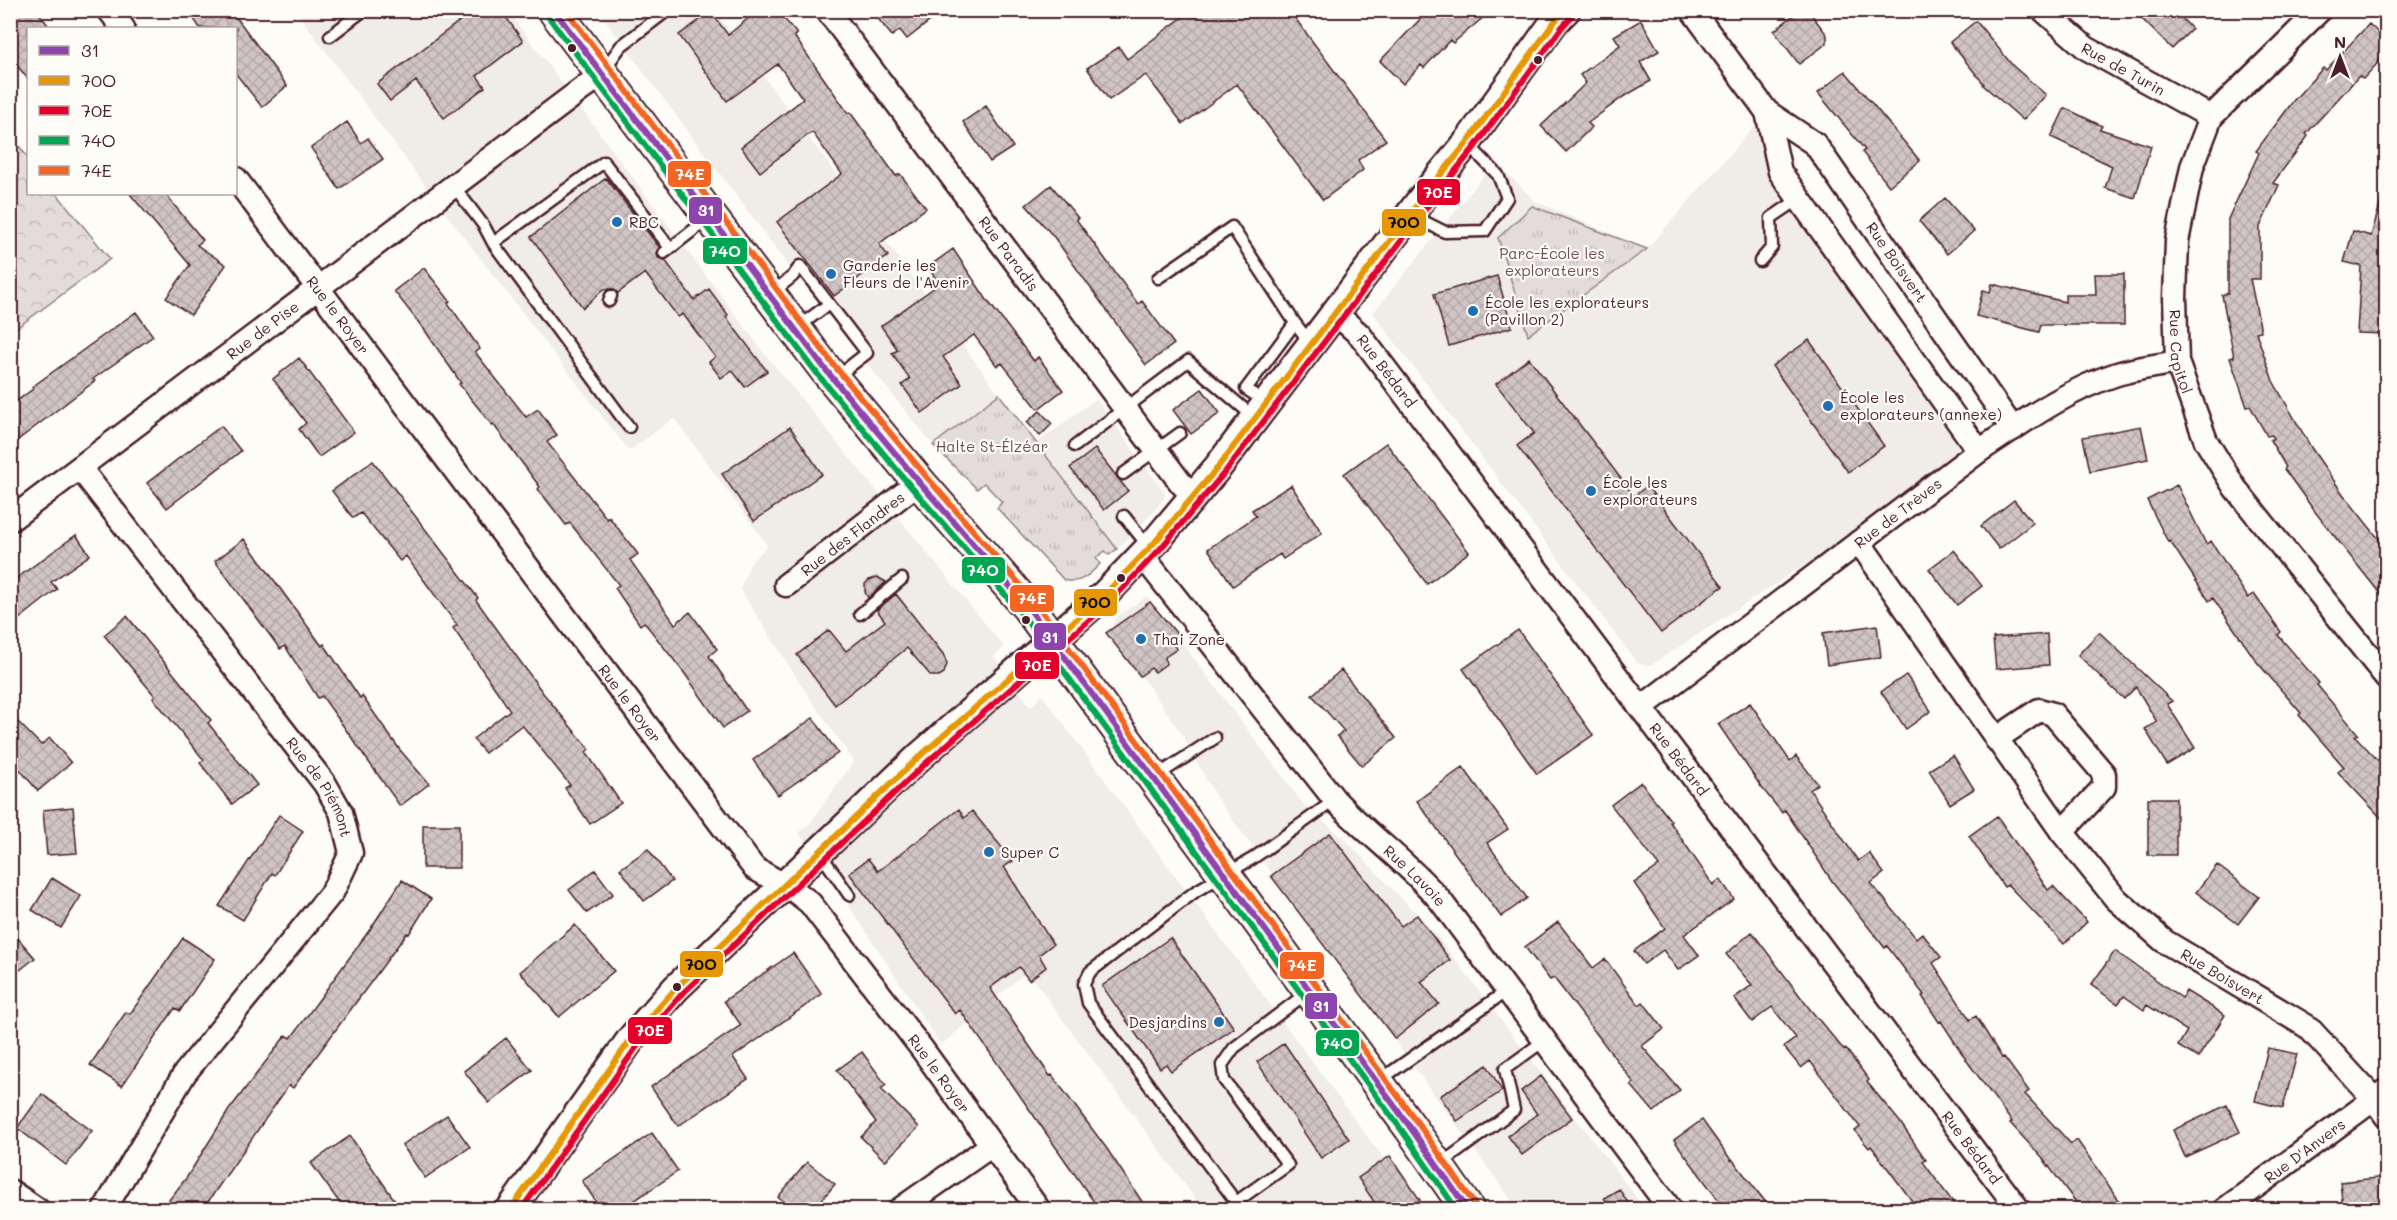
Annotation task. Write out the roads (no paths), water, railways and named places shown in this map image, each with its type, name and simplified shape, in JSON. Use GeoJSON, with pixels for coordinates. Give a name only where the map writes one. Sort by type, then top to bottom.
{"type":"FeatureCollection","features":[{"type":"Feature","properties":{"kind":"main road"},"geometry":{"type":"LineString","coordinates":[[554,10],[833,379],[1052,639],[1468,1209]]}},
{"type":"Feature","properties":{"kind":"street"},"geometry":{"type":"LineString","coordinates":[[109,10],[122,27]]}},
{"type":"Feature","properties":{"kind":"street","name":"Rue Paradis"},"geometry":{"type":"LineString","coordinates":[[827,10],[1156,450],[1194,496]]}},
{"type":"Feature","properties":{"kind":"street","name":"Rue Boisvert"},"geometry":{"type":"LineString","coordinates":[[1692,10],[1767,112],[1815,144],[2013,429]]}},
{"type":"Feature","properties":{"kind":"street","name":"Rue de Turin"},"geometry":{"type":"LineString","coordinates":[[2043,10],[2086,48],[2211,117]]}},
{"type":"Feature","properties":{"kind":"street","name":"Rue Capitol"},"geometry":{"type":"LineString","coordinates":[[2320,10],[2211,117],[2192,167],[2177,241],[2175,298],[2177,362],[2206,441],[2235,488],[2386,677]]}},
{"type":"Feature","properties":{"kind":"street"},"geometry":{"type":"LineString","coordinates":[[510,1209],[631,1039],[676,988],[919,757],[1099,599],[1146,552],[1194,496],[1251,403],[1304,334],[1335,313],[1467,143],[1556,14]]}},
{"type":"Feature","properties":{"kind":"street","name":"Rue de Pise"},"geometry":{"type":"LineString","coordinates":[[10,520],[602,74]]}},
{"type":"Feature","properties":{"kind":"street","name":"Rue Boisvert"},"geometry":{"type":"LineString","coordinates":[[1767,112],[1780,172],[1979,451]]}},
{"type":"Feature","properties":{"kind":"street","name":"Rue le Royer"},"geometry":{"type":"LineString","coordinates":[[237,180],[754,868],[810,903],[922,1049],[1039,1209]]}},
{"type":"Feature","properties":{"kind":"street","name":"Rue Bédard"},"geometry":{"type":"LineString","coordinates":[[1335,313],[1360,335],[2019,1209]]}},
{"type":"Feature","properties":{"kind":"street","name":"Rue de Trèves"},"geometry":{"type":"LineString","coordinates":[[1642,707],[1979,451],[2013,429],[2075,390],[2119,373],[2177,362]]}},
{"type":"Feature","properties":{"kind":"street","name":"Rue de Piémont"},"geometry":{"type":"LineString","coordinates":[[80,468],[325,784],[341,812],[351,853],[333,891],[185,1073],[104,1209]]}},
{"type":"Feature","properties":{"kind":"street","name":"Rue des Flandres"},"geometry":{"type":"LineString","coordinates":[[786,585],[919,482]]}},
{"type":"Feature","properties":{"kind":"street","name":"Rue Boisvert"},"geometry":{"type":"LineString","coordinates":[[1859,542],[2061,832],[2116,899],[2164,941],[2308,1027],[2382,1102]]}},
{"type":"Feature","properties":{"kind":"street","name":"Rue Lavoie"},"geometry":{"type":"LineString","coordinates":[[1146,552],[1335,800],[1354,820],[1398,856],[1426,883],[1671,1209]]}},
{"type":"Feature","properties":{"kind":"street"},"geometry":{"type":"LineString","coordinates":[[1996,739],[2039,710],[2053,714],[2104,774],[2104,787],[2061,832]]}},
{"type":"Feature","properties":{"kind":"street","name":"Rue D'Anvers"},"geometry":{"type":"LineString","coordinates":[[2224,1209],[2382,1102]]}},
{"type":"Feature","properties":{"kind":"street"},"geometry":{"type":"LineString","coordinates":[[899,1209],[992,1145]]}},
{"type":"Feature","properties":{"kind":"street"},"geometry":{"type":"LineString","coordinates":[[10,1191],[38,1209]]}},
{"type":"Feature","properties":{"kind":"lane"},"geometry":{"type":"LineString","coordinates":[[330,36],[364,10]]}},
{"type":"Feature","properties":{"kind":"lane"},"geometry":{"type":"LineString","coordinates":[[602,74],[621,46],[668,10]]}},
{"type":"Feature","properties":{"kind":"lane"},"geometry":{"type":"LineString","coordinates":[[1410,215],[1444,232],[1485,231],[1507,198],[1497,175],[1467,143]]}},
{"type":"Feature","properties":{"kind":"lane"},"geometry":{"type":"LineString","coordinates":[[493,243],[604,162],[667,251],[710,218]]}},
{"type":"Feature","properties":{"kind":"lane"},"geometry":{"type":"LineString","coordinates":[[453,184],[484,226],[493,243],[630,428]]}},
{"type":"Feature","properties":{"kind":"lane"},"geometry":{"type":"LineString","coordinates":[[1760,261],[1772,247],[1771,218],[1799,199]]}},
{"type":"Feature","properties":{"kind":"lane"},"geometry":{"type":"LineString","coordinates":[[1158,278],[1232,228],[1304,334]]}},
{"type":"Feature","properties":{"kind":"lane"},"geometry":{"type":"LineString","coordinates":[[769,296],[793,276],[800,266],[867,354],[833,379]]}},
{"type":"Feature","properties":{"kind":"lane"},"geometry":{"type":"LineString","coordinates":[[795,330],[829,304]]}},
{"type":"Feature","properties":{"kind":"lane"},"geometry":{"type":"LineString","coordinates":[[1075,446],[1188,361],[1251,403]]}},
{"type":"Feature","properties":{"kind":"lane"},"geometry":{"type":"LineString","coordinates":[[1123,474],[1180,433]]}},
{"type":"Feature","properties":{"kind":"lane"},"geometry":{"type":"LineString","coordinates":[[1124,516],[1146,552]]}},
{"type":"Feature","properties":{"kind":"lane"},"geometry":{"type":"LineString","coordinates":[[860,614],[902,579]]}},
{"type":"Feature","properties":{"kind":"lane"},"geometry":{"type":"LineString","coordinates":[[1155,778],[1215,738]]}},
{"type":"Feature","properties":{"kind":"lane"},"geometry":{"type":"LineString","coordinates":[[1311,991],[1234,1048],[1222,1065],[1224,1080],[1288,1166],[1236,1202],[1088,1003],[1084,984],[1090,972],[1196,891],[1252,859],[1335,800]]}},
{"type":"Feature","properties":{"kind":"lane"},"geometry":{"type":"LineString","coordinates":[[820,852],[849,895]]}},
{"type":"Feature","properties":{"kind":"lane"},"geometry":{"type":"LineString","coordinates":[[1377,1082],[1508,990]]}},
{"type":"Feature","properties":{"kind":"lane"},"geometry":{"type":"LineString","coordinates":[[1438,1166],[1514,1110],[1505,1070],[1545,1040]]}},
{"type":"Feature","properties":{"kind":"place","name":"RBC"},"geometry":{"type":"Point","coordinates":[617,222]}},
{"type":"Feature","properties":{"kind":"place","name":"Garderie les Fleurs de l'Avenir"},"geometry":{"type":"Point","coordinates":[831,274]}},
{"type":"Feature","properties":{"kind":"place","name":"École les explorateurs (Pavillon 2)"},"geometry":{"type":"Point","coordinates":[1473,311]}},
{"type":"Feature","properties":{"kind":"place","name":"École les explorateurs (annexe)"},"geometry":{"type":"Point","coordinates":[1828,406]}},
{"type":"Feature","properties":{"kind":"place","name":"École les explorateurs"},"geometry":{"type":"Point","coordinates":[1591,491]}},
{"type":"Feature","properties":{"kind":"place","name":"Thai Zone"},"geometry":{"type":"Point","coordinates":[1141,639]}},
{"type":"Feature","properties":{"kind":"place","name":"Super C"},"geometry":{"type":"Point","coordinates":[989,852]}},
{"type":"Feature","properties":{"kind":"place","name":"Desjardins"},"geometry":{"type":"Point","coordinates":[1219,1022]}},
{"type":"Feature","properties":{"kind":"park label","name":"Parc-École les explorateurs"},"geometry":{"type":"Point","coordinates":[1552,262]}},
{"type":"Feature","properties":{"kind":"park label","name":"Halte St-Élzéar"},"geometry":{"type":"Point","coordinates":[992,446]}}]}
